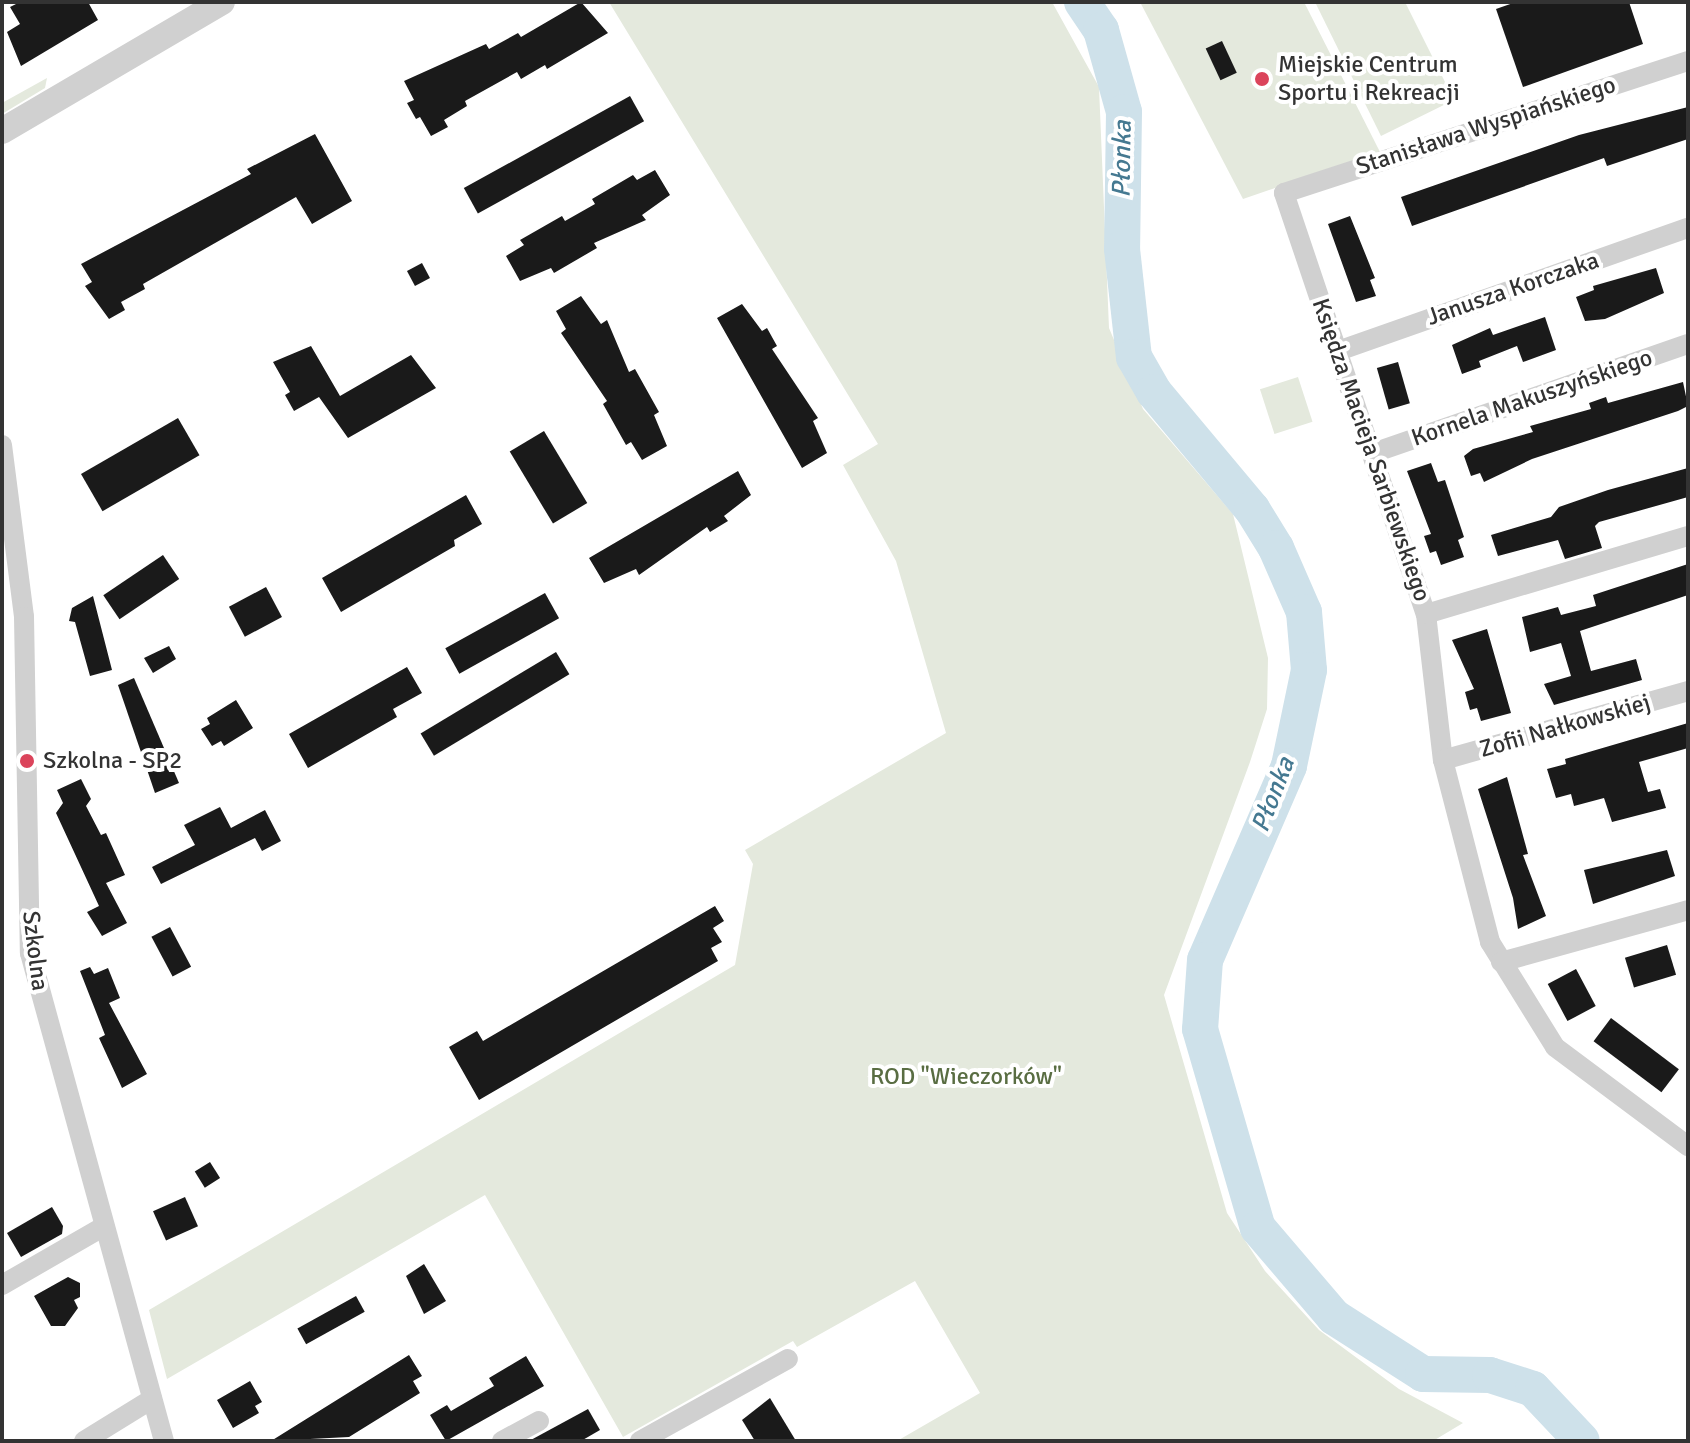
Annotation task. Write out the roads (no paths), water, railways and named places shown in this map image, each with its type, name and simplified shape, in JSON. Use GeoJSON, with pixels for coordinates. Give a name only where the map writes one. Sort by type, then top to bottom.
{"type":"FeatureCollection","features":[{"type":"Feature","properties":{"kind":"street"},"geometry":{"type":"LineString","coordinates":[[2,131],[222,2]]}},
{"type":"Feature","properties":{"kind":"street","name":"Stanisława Wyspiańskiego"},"geometry":{"type":"LineString","coordinates":[[1284,193],[1688,61]]}},
{"type":"Feature","properties":{"kind":"street","name":"Księdza Macieja Sarbiewskiego"},"geometry":{"type":"LineString","coordinates":[[1284,193],[1376,452],[1426,614],[1443,760],[1484,926],[1501,962],[1555,1047],[1688,1146]]}},
{"type":"Feature","properties":{"kind":"street","name":"Janusza Korczaka"},"geometry":{"type":"LineString","coordinates":[[1338,351],[1688,228]]}},
{"type":"Feature","properties":{"kind":"street","name":"Kornela Makuszyńskiego"},"geometry":{"type":"LineString","coordinates":[[1376,452],[1688,344]]}},
{"type":"Feature","properties":{"kind":"street","name":"Szkolna"},"geometry":{"type":"LineString","coordinates":[[2,445],[24,617],[30,953],[164,1441]]}},
{"type":"Feature","properties":{"kind":"street"},"geometry":{"type":"LineString","coordinates":[[1426,614],[1688,536]]}},
{"type":"Feature","properties":{"kind":"street","name":"Zofii Nałkowskiej"},"geometry":{"type":"LineString","coordinates":[[1443,760],[1688,691]]}},
{"type":"Feature","properties":{"kind":"street"},"geometry":{"type":"LineString","coordinates":[[1501,962],[1688,910]]}},
{"type":"Feature","properties":{"kind":"street"},"geometry":{"type":"LineString","coordinates":[[2,1285],[103,1227]]}},
{"type":"Feature","properties":{"kind":"street"},"geometry":{"type":"LineString","coordinates":[[640,1441],[788,1359]]}},
{"type":"Feature","properties":{"kind":"street"},"geometry":{"type":"LineString","coordinates":[[84,1441],[152,1399]]}},
{"type":"Feature","properties":{"kind":"street"},"geometry":{"type":"LineString","coordinates":[[502,1441],[539,1421]]}},
{"type":"Feature","properties":{"kind":"waterway","name":"Płonka"},"geometry":{"type":"LineString","coordinates":[[1082,2],[1101,30],[1124,112],[1122,249],[1134,357],[1154,392],[1252,509],[1276,548],[1304,612],[1309,670],[1289,766],[1205,960],[1200,1029],[1258,1228],[1334,1317],[1423,1374],[1490,1375],[1533,1389],[1582,1441]]}},
{"type":"Feature","properties":{"kind":"place","name":"Miejskie Centrum Sportu i Rekreacji"},"geometry":{"type":"Point","coordinates":[1262,79]}},
{"type":"Feature","properties":{"kind":"place","name":"Szkolna - SP2"},"geometry":{"type":"Point","coordinates":[27,761]}},
{"type":"Feature","properties":{"kind":"park label","name":"ROD \"Wieczorków\""},"geometry":{"type":"Point","coordinates":[966,1077]}}]}
